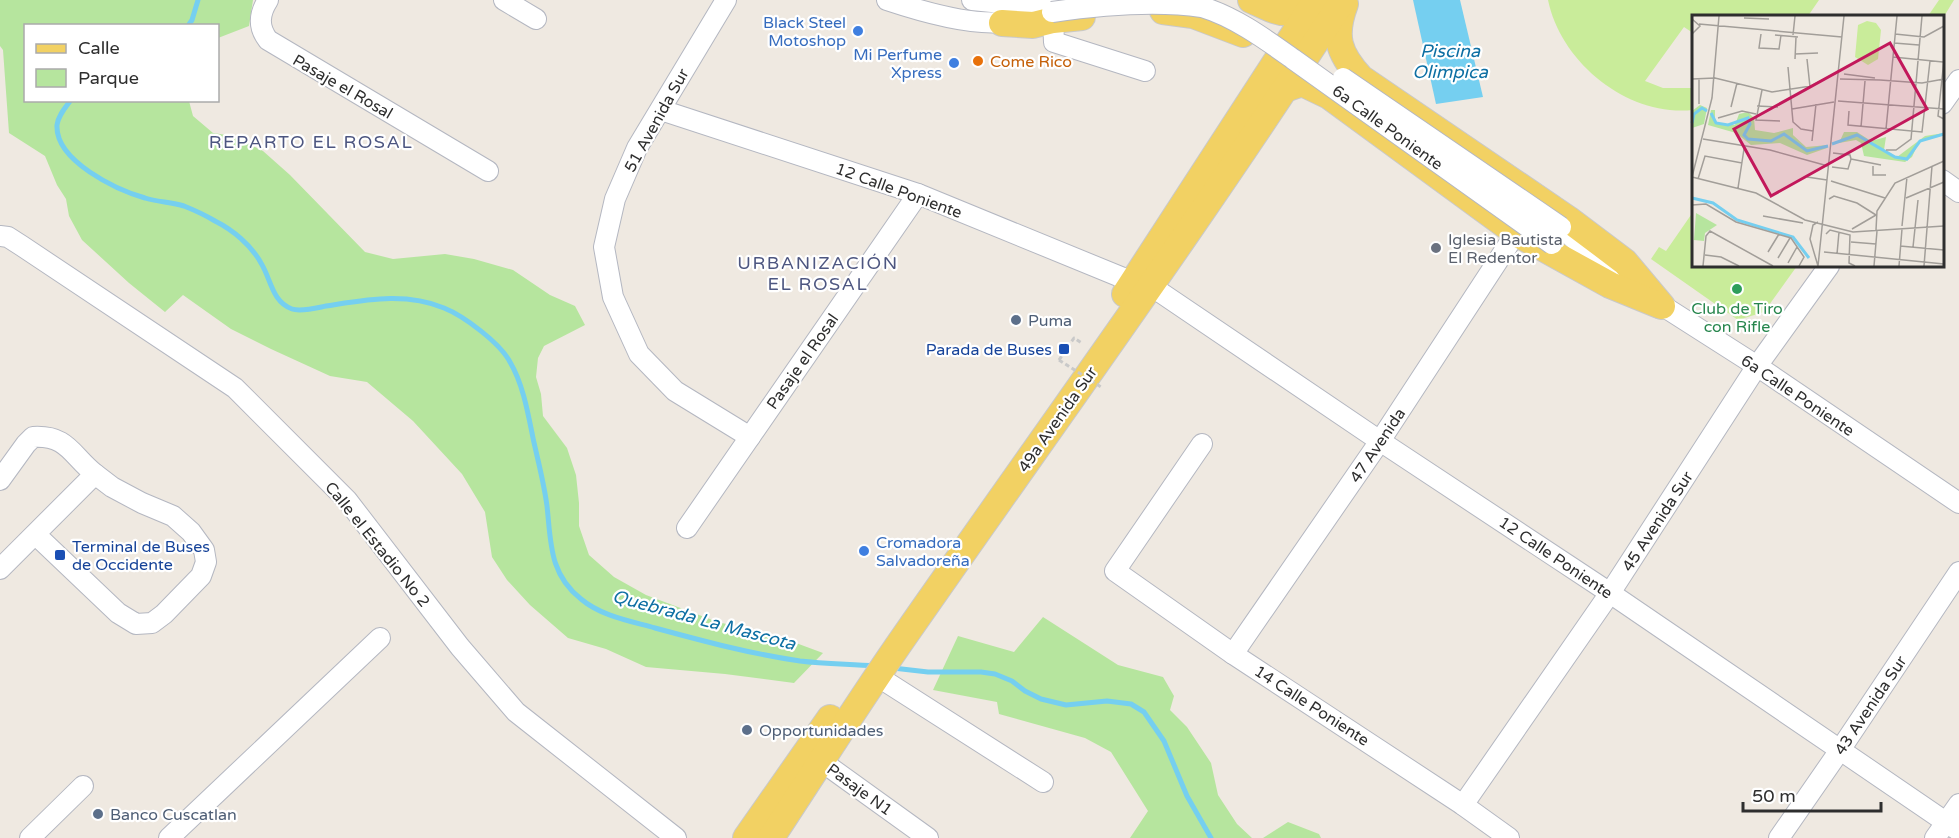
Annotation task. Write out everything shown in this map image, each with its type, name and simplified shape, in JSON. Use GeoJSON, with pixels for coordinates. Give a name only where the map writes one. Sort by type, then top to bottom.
{"type":"FeatureCollection","features":[{"type":"Feature","properties":{"kind":"main road"},"geometry":{"type":"LineString","coordinates":[[1261,5],[1289,14],[1303,9],[1311,0]]}},
{"type":"Feature","properties":{"kind":"main road","name":"49a Avenida Sur"},"geometry":{"type":"LineString","coordinates":[[771,838],[821,761],[897,635],[1088,347],[1142,284],[1257,91],[1316,0]]}},
{"type":"Feature","properties":{"kind":"main road"},"geometry":{"type":"LineString","coordinates":[[1345,0],[1338,29],[1341,48],[1346,61],[1361,78],[1559,213],[1624,262],[1662,306]]}},
{"type":"Feature","properties":{"kind":"main road","name":"49a Avenida Sur"},"geometry":{"type":"LineString","coordinates":[[897,635],[1142,284],[1285,89],[1345,0]]}},
{"type":"Feature","properties":{"kind":"main road"},"geometry":{"type":"LineString","coordinates":[[1248,36],[1261,36],[1271,28],[1274,15],[1261,5]]}},
{"type":"Feature","properties":{"kind":"main road"},"geometry":{"type":"LineString","coordinates":[[1002,23],[1033,25],[1053,8],[1162,11],[1193,15],[1217,22],[1262,43],[1270,58],[1269,66],[1257,91]]}},
{"type":"Feature","properties":{"kind":"main road"},"geometry":{"type":"LineString","coordinates":[[1329,96],[1325,90],[1324,76],[1332,65],[1346,61]]}},
{"type":"Feature","properties":{"kind":"main road"},"geometry":{"type":"LineString","coordinates":[[1285,89],[1302,83],[1329,96],[1516,233],[1610,285],[1662,306]]}},
{"type":"Feature","properties":{"kind":"main road","name":"49a Avenida Sur"},"geometry":{"type":"LineString","coordinates":[[746,838],[872,676]]}},
{"type":"Feature","properties":{"kind":"street","name":"Pasaje el Rosal"},"geometry":{"type":"LineString","coordinates":[[268,0],[264,6],[260,24],[268,40],[488,171]]}},
{"type":"Feature","properties":{"kind":"street"},"geometry":{"type":"LineString","coordinates":[[504,0],[537,19]]}},
{"type":"Feature","properties":{"kind":"street","name":"51 Avenida Sur"},"geometry":{"type":"LineString","coordinates":[[726,0],[637,148],[615,199],[604,247],[613,297],[639,354],[675,391],[750,437]]}},
{"type":"Feature","properties":{"kind":"street"},"geometry":{"type":"LineString","coordinates":[[887,0],[967,21],[1002,23]]}},
{"type":"Feature","properties":{"kind":"street"},"geometry":{"type":"LineString","coordinates":[[972,0],[1053,8],[1136,1],[1183,3],[1201,7],[1235,22],[1297,54]]}},
{"type":"Feature","properties":{"kind":"street"},"geometry":{"type":"LineString","coordinates":[[1216,0],[1244,13],[1297,54]]}},
{"type":"Feature","properties":{"kind":"street"},"geometry":{"type":"LineString","coordinates":[[1053,8],[1054,42],[1145,71]]}},
{"type":"Feature","properties":{"kind":"street","name":"6a Calle Poniente"},"geometry":{"type":"LineString","coordinates":[[1297,54],[1557,236],[1757,366],[1959,503]]}},
{"type":"Feature","properties":{"kind":"street"},"geometry":{"type":"LineString","coordinates":[[1944,101],[1959,80]]}},
{"type":"Feature","properties":{"kind":"street","name":"12 Calle Poniente"},"geometry":{"type":"LineString","coordinates":[[661,110],[918,194],[1142,284],[1610,593],[1840,750],[1947,831]]}},
{"type":"Feature","properties":{"kind":"street"},"geometry":{"type":"LineString","coordinates":[[1944,181],[1959,192]]}},
{"type":"Feature","properties":{"kind":"street","name":"Pasaje el Rosal"},"geometry":{"type":"LineString","coordinates":[[687,528],[918,194]]}},
{"type":"Feature","properties":{"kind":"street","name":"47 Avenida"},"geometry":{"type":"LineString","coordinates":[[1233,654],[1380,441],[1516,233]]}},
{"type":"Feature","properties":{"kind":"street","name":"Calle el Estadio No 2"},"geometry":{"type":"LineString","coordinates":[[0,236],[8,237],[22,246],[235,388],[346,500],[460,647],[516,712],[676,838]]}},
{"type":"Feature","properties":{"kind":"street","name":"45 Avenida Sur"},"geometry":{"type":"LineString","coordinates":[[1463,805],[1610,593],[1757,366],[1828,267]]}},
{"type":"Feature","properties":{"kind":"street"},"geometry":{"type":"LineString","coordinates":[[0,480],[33,437],[46,436],[58,439],[72,451],[81,463],[112,487],[173,516],[191,532],[204,550],[206,562],[201,576],[164,614],[152,623],[136,624],[118,613],[35,534]]}},
{"type":"Feature","properties":{"kind":"street","name":"14 Calle Poniente"},"geometry":{"type":"LineString","coordinates":[[1202,444],[1115,572],[1233,654],[1463,805],[1509,838]]}},
{"type":"Feature","properties":{"kind":"street"},"geometry":{"type":"LineString","coordinates":[[1,568],[94,474]]}},
{"type":"Feature","properties":{"kind":"street","name":"43 Avenida Sur"},"geometry":{"type":"LineString","coordinates":[[1779,838],[1959,572]]}},
{"type":"Feature","properties":{"kind":"street"},"geometry":{"type":"LineString","coordinates":[[169,838],[380,638]]}},
{"type":"Feature","properties":{"kind":"street"},"geometry":{"type":"LineString","coordinates":[[872,676],[1043,782]]}},
{"type":"Feature","properties":{"kind":"street","name":"Pasaje N1"},"geometry":{"type":"LineString","coordinates":[[821,761],[928,838]]}},
{"type":"Feature","properties":{"kind":"street"},"geometry":{"type":"LineString","coordinates":[[30,838],[83,786]]}},
{"type":"Feature","properties":{"kind":"street"},"geometry":{"type":"LineString","coordinates":[[1947,831],[1959,804]]}},
{"type":"Feature","properties":{"kind":"path"},"geometry":{"type":"LineString","coordinates":[[1088,347],[1074,338],[1059,360],[1101,387]]}},
{"type":"Feature","properties":{"kind":"green space"},"geometry":{"type":"Polygon","coordinates":[[[0,0],[253,0],[249,26],[219,38],[219,24],[24,24],[24,102],[189,102],[193,116],[213,133],[233,136],[263,151],[290,175],[365,252],[393,259],[445,254],[474,259],[513,270],[550,295],[575,306],[585,325],[544,346],[538,358],[536,377],[541,394],[543,416],[567,448],[576,475],[579,526],[589,555],[614,577],[646,595],[715,621],[796,643],[823,653],[794,683],[646,667],[606,649],[568,638],[530,605],[507,580],[492,557],[485,512],[462,474],[413,421],[367,382],[330,376],[271,349],[231,329],[183,295],[165,312],[82,240],[69,216],[66,199],[57,185],[45,156],[9,133],[3,50],[0,46],[0,0]]]}},
{"type":"Feature","properties":{"kind":"green space"},"geometry":{"type":"Polygon","coordinates":[[[1548,0],[1819,0],[1809,15],[1692,15],[1692,32],[1684,27],[1645,81],[1663,88],[1692,88],[1692,110],[1669,110],[1645,105],[1622,95],[1582,64],[1567,45],[1555,23],[1548,0]]]}},
{"type":"Feature","properties":{"kind":"green space"},"geometry":{"type":"Polygon","coordinates":[[[1939,0],[1954,0],[1944,16],[1929,15],[1939,0]]]}},
{"type":"Feature","properties":{"kind":"green space","name":"Club de Tiro con Rifle"},"geometry":{"type":"Polygon","coordinates":[[[1692,213],[1692,267],[1796,267],[1764,312],[1738,320],[1651,259],[1659,247],[1666,251],[1692,213]]]}},
{"type":"Feature","properties":{"kind":"green space"},"geometry":{"type":"Polygon","coordinates":[[[1043,617],[1118,665],[1163,677],[1174,696],[1170,710],[1187,727],[1211,763],[1218,795],[1237,824],[1252,838],[1130,838],[1148,811],[1111,752],[1085,738],[999,714],[997,702],[933,690],[958,636],[1014,652],[1043,617]]]}},
{"type":"Feature","properties":{"kind":"green space"},"geometry":{"type":"Polygon","coordinates":[[[1288,822],[1319,834],[1321,838],[1263,838],[1288,822]]]}},
{"type":"Feature","properties":{"kind":"water","name":"Piscina Olimpica"},"geometry":{"type":"Polygon","coordinates":[[[1413,0],[1460,0],[1483,97],[1436,104],[1413,0]]]}},
{"type":"Feature","properties":{"kind":"waterway","name":"Quebrada La Mascota"},"geometry":{"type":"LineString","coordinates":[[189,24],[198,0]]}},
{"type":"Feature","properties":{"kind":"waterway","name":"Quebrada La Mascota"},"geometry":{"type":"LineString","coordinates":[[70,102],[60,115],[57,125],[59,138],[77,162],[104,181],[119,188],[150,199],[184,206],[228,229],[247,244],[257,256],[276,296],[285,306],[304,310],[371,300],[415,300],[452,312],[481,331],[498,347],[515,371],[524,399],[544,489],[551,545],[557,568],[571,589],[589,605],[626,620],[745,651],[800,661],[875,666]]}},
{"type":"Feature","properties":{"kind":"waterway","name":"Quebrada La Mascota"},"geometry":{"type":"LineString","coordinates":[[893,668],[928,672],[995,674],[1012,681],[1041,699],[1066,705],[1107,701],[1131,704],[1144,712],[1164,741],[1187,796],[1211,838]]}},
{"type":"Feature","properties":{"kind":"place","name":"Black Steel Motoshop"},"geometry":{"type":"Point","coordinates":[858,31]}},
{"type":"Feature","properties":{"kind":"place","name":"Come Rico"},"geometry":{"type":"Point","coordinates":[978,61]}},
{"type":"Feature","properties":{"kind":"place","name":"Mi Perfume Xpress"},"geometry":{"type":"Point","coordinates":[954,63]}},
{"type":"Feature","properties":{"kind":"place","name":"Iglesia Bautista El Redentor"},"geometry":{"type":"Point","coordinates":[1436,248]}},
{"type":"Feature","properties":{"kind":"place","name":"Club de Tiro con Rifle"},"geometry":{"type":"Point","coordinates":[1737,289]}},
{"type":"Feature","properties":{"kind":"place","name":"Puma"},"geometry":{"type":"Point","coordinates":[1016,320]}},
{"type":"Feature","properties":{"kind":"place","name":"Parada de Buses"},"geometry":{"type":"Point","coordinates":[1064,349]}},
{"type":"Feature","properties":{"kind":"place","name":"Cromadora Salvadoreña"},"geometry":{"type":"Point","coordinates":[864,551]}},
{"type":"Feature","properties":{"kind":"place","name":"Terminal de Buses de Occidente"},"geometry":{"type":"Point","coordinates":[60,555]}},
{"type":"Feature","properties":{"kind":"place","name":"Opportunidades"},"geometry":{"type":"Point","coordinates":[747,730]}},
{"type":"Feature","properties":{"kind":"place","name":"Banco Cuscatlan"},"geometry":{"type":"Point","coordinates":[98,814]}},
{"type":"Feature","properties":{"kind":"district","name":"REPARTO EL ROSAL"},"geometry":{"type":"Point","coordinates":[311,142]}},
{"type":"Feature","properties":{"kind":"district","name":"URBANIZACIÓN EL ROSAL"},"geometry":{"type":"Point","coordinates":[818,273]}}]}
